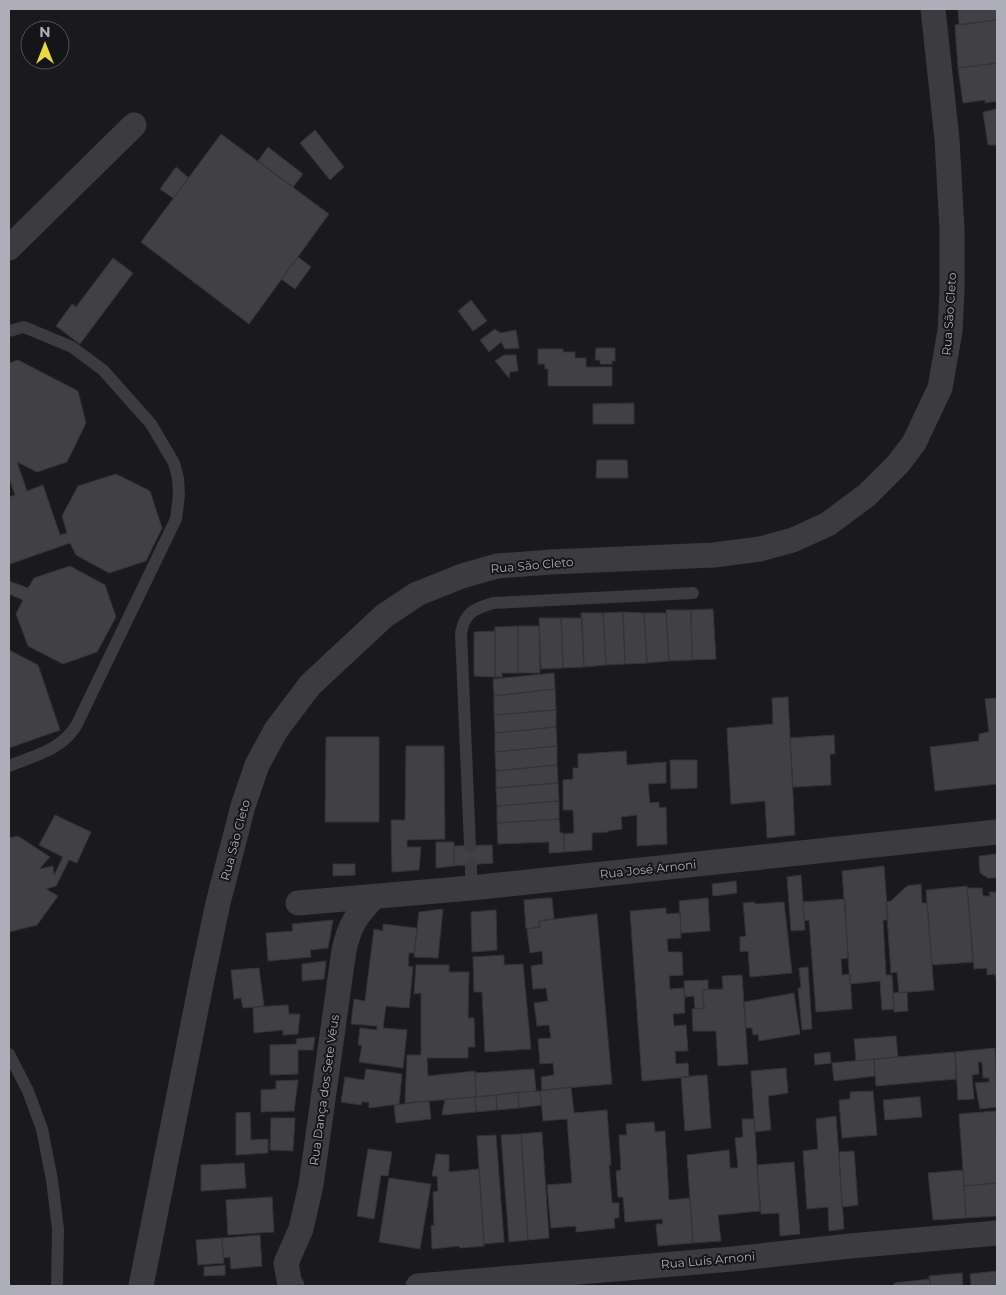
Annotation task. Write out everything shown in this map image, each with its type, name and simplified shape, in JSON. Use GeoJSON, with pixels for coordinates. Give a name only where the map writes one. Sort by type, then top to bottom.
{"type":"FeatureCollection","features":[{"type":"Feature","properties":{"kind":"street","name":"Rua São Cleto"},"geometry":{"type":"LineString","coordinates":[[141,1286],[218,903],[243,806],[257,764],[276,730],[310,685],[384,616],[417,594],[462,576],[497,566],[714,555],[760,548],[792,540],[828,524],[866,495],[898,464],[914,443],[940,388],[950,331],[952,291],[952,230],[948,148],[933,9]]}},
{"type":"Feature","properties":{"kind":"street"},"geometry":{"type":"LineString","coordinates":[[9,248],[134,125]]}},
{"type":"Feature","properties":{"kind":"street","name":"Rua José Arnoni"},"geometry":{"type":"LineString","coordinates":[[298,904],[374,897],[471,876],[997,832]]}},
{"type":"Feature","properties":{"kind":"street","name":"Rua Dança dos Sete Véus"},"geometry":{"type":"LineString","coordinates":[[292,1286],[290,1285],[286,1263],[301,1230],[311,1185],[344,950],[348,932],[356,916],[374,897]]}},
{"type":"Feature","properties":{"kind":"street","name":"Rua Luís Arnoni"},"geometry":{"type":"LineString","coordinates":[[418,1286],[732,1259],[997,1233]]}},
{"type":"Feature","properties":{"kind":"lane"},"geometry":{"type":"LineString","coordinates":[[9,324],[24,327],[72,347],[102,370],[151,424],[174,463],[178,478],[179,495],[176,519],[76,726],[60,744],[9,766]]}},
{"type":"Feature","properties":{"kind":"lane"},"geometry":{"type":"LineString","coordinates":[[9,331],[24,327]]}},
{"type":"Feature","properties":{"kind":"lane"},"geometry":{"type":"LineString","coordinates":[[470,846],[461,633],[463,623],[468,614],[478,607],[493,603],[693,593]]}},
{"type":"Feature","properties":{"kind":"lane"},"geometry":{"type":"LineString","coordinates":[[9,1054],[28,1091],[42,1129],[52,1180],[58,1229],[57,1286]]}},
{"type":"Feature","properties":{"kind":"building"},"geometry":{"type":"Polygon","coordinates":[[[958,9],[997,9],[997,20],[959,25],[958,9]]]}},
{"type":"Feature","properties":{"kind":"building"},"geometry":{"type":"Polygon","coordinates":[[[997,20],[997,63],[958,68],[955,25],[997,20]]]}},
{"type":"Feature","properties":{"kind":"building"},"geometry":{"type":"Polygon","coordinates":[[[997,63],[997,101],[985,103],[985,100],[963,103],[958,68],[997,63]]]}},
{"type":"Feature","properties":{"kind":"building"},"geometry":{"type":"Polygon","coordinates":[[[997,109],[997,145],[988,145],[983,112],[997,109]]]}},
{"type":"Feature","properties":{"kind":"building"},"geometry":{"type":"Polygon","coordinates":[[[315,130],[344,167],[330,180],[300,143],[315,130]]]}},
{"type":"Feature","properties":{"kind":"building"},"geometry":{"type":"Polygon","coordinates":[[[221,134],[329,214],[249,324],[141,242],[221,134]]]}},
{"type":"Feature","properties":{"kind":"building"},"geometry":{"type":"Polygon","coordinates":[[[268,147],[303,174],[293,187],[258,161],[268,147]]]}},
{"type":"Feature","properties":{"kind":"building"},"geometry":{"type":"Polygon","coordinates":[[[176,167],[189,178],[173,198],[160,189],[176,167]]]}},
{"type":"Feature","properties":{"kind":"building"},"geometry":{"type":"Polygon","coordinates":[[[298,257],[311,267],[295,289],[281,279],[298,257]]]}},
{"type":"Feature","properties":{"kind":"building"},"geometry":{"type":"Polygon","coordinates":[[[113,258],[133,273],[80,344],[56,326],[72,304],[76,307],[113,258]]]}},
{"type":"Feature","properties":{"kind":"building"},"geometry":{"type":"Polygon","coordinates":[[[471,300],[487,321],[473,331],[458,311],[471,300]]]}},
{"type":"Feature","properties":{"kind":"building"},"geometry":{"type":"Polygon","coordinates":[[[495,329],[500,333],[516,330],[519,348],[505,349],[501,342],[489,352],[480,340],[495,329]]]}},
{"type":"Feature","properties":{"kind":"building"},"geometry":{"type":"Polygon","coordinates":[[[596,348],[615,348],[615,361],[612,361],[612,364],[600,364],[600,360],[595,360],[596,348]]]}},
{"type":"Feature","properties":{"kind":"building"},"geometry":{"type":"Polygon","coordinates":[[[538,349],[563,349],[563,352],[575,352],[575,358],[586,358],[586,367],[612,367],[612,386],[548,386],[548,369],[545,369],[545,364],[538,364],[538,349]]]}},
{"type":"Feature","properties":{"kind":"building"},"geometry":{"type":"Polygon","coordinates":[[[504,355],[516,355],[518,371],[510,372],[509,378],[495,361],[504,355]]]}},
{"type":"Feature","properties":{"kind":"building"},"geometry":{"type":"Polygon","coordinates":[[[18,360],[78,391],[86,423],[67,462],[37,472],[17,462],[27,491],[43,485],[60,535],[67,533],[62,516],[78,486],[116,474],[150,491],[162,528],[146,561],[109,573],[76,555],[70,543],[10,564],[9,566],[9,497],[15,495],[9,478],[9,363],[18,360]]]}},
{"type":"Feature","properties":{"kind":"building"},"geometry":{"type":"Polygon","coordinates":[[[634,403],[634,424],[593,424],[593,404],[634,403]]]}},
{"type":"Feature","properties":{"kind":"building"},"geometry":{"type":"Polygon","coordinates":[[[597,460],[627,460],[628,478],[596,478],[597,460]]]}},
{"type":"Feature","properties":{"kind":"building"},"geometry":{"type":"Polygon","coordinates":[[[70,566],[105,585],[116,617],[97,652],[63,664],[28,646],[16,614],[23,600],[9,594],[9,581],[28,588],[34,578],[70,566]]]}},
{"type":"Feature","properties":{"kind":"building"},"geometry":{"type":"Polygon","coordinates":[[[713,609],[716,659],[692,660],[691,610],[713,609]]]}},
{"type":"Feature","properties":{"kind":"building"},"geometry":{"type":"Polygon","coordinates":[[[666,610],[691,610],[692,660],[669,661],[666,610]]]}},
{"type":"Feature","properties":{"kind":"building"},"geometry":{"type":"Polygon","coordinates":[[[623,612],[644,613],[647,663],[625,664],[623,612]]]}},
{"type":"Feature","properties":{"kind":"building"},"geometry":{"type":"Polygon","coordinates":[[[623,612],[625,664],[606,665],[603,613],[623,612]]]}},
{"type":"Feature","properties":{"kind":"building"},"geometry":{"type":"Polygon","coordinates":[[[581,613],[603,613],[606,665],[584,667],[581,613]]]}},
{"type":"Feature","properties":{"kind":"building"},"geometry":{"type":"Polygon","coordinates":[[[644,613],[666,613],[669,661],[647,663],[644,613]]]}},
{"type":"Feature","properties":{"kind":"building"},"geometry":{"type":"Polygon","coordinates":[[[539,618],[561,618],[563,668],[541,669],[539,618]]]}},
{"type":"Feature","properties":{"kind":"building"},"geometry":{"type":"Polygon","coordinates":[[[561,618],[582,618],[584,667],[563,668],[561,618]]]}},
{"type":"Feature","properties":{"kind":"building"},"geometry":{"type":"Polygon","coordinates":[[[518,626],[539,626],[540,673],[518,673],[518,626]]]}},
{"type":"Feature","properties":{"kind":"building"},"geometry":{"type":"Polygon","coordinates":[[[518,626],[518,673],[502,673],[502,677],[495,677],[495,627],[518,626]]]}},
{"type":"Feature","properties":{"kind":"building"},"geometry":{"type":"Polygon","coordinates":[[[495,631],[495,677],[474,676],[474,632],[495,631]]]}},
{"type":"Feature","properties":{"kind":"building"},"geometry":{"type":"Polygon","coordinates":[[[9,650],[38,665],[60,730],[9,748],[9,650]]]}},
{"type":"Feature","properties":{"kind":"building"},"geometry":{"type":"Polygon","coordinates":[[[554,673],[555,689],[494,696],[493,679],[554,673]]]}},
{"type":"Feature","properties":{"kind":"building"},"geometry":{"type":"Polygon","coordinates":[[[555,689],[556,710],[494,715],[494,696],[555,689]]]}},
{"type":"Feature","properties":{"kind":"building"},"geometry":{"type":"Polygon","coordinates":[[[788,697],[795,835],[767,838],[765,801],[731,804],[727,728],[773,724],[772,698],[788,697]]]}},
{"type":"Feature","properties":{"kind":"building"},"geometry":{"type":"Polygon","coordinates":[[[997,698],[997,784],[935,791],[930,747],[979,741],[979,734],[989,732],[985,699],[997,698]]]}},
{"type":"Feature","properties":{"kind":"building"},"geometry":{"type":"Polygon","coordinates":[[[556,710],[556,727],[495,733],[494,715],[556,710]]]}},
{"type":"Feature","properties":{"kind":"building"},"geometry":{"type":"Polygon","coordinates":[[[556,727],[557,746],[495,752],[495,733],[556,727]]]}},
{"type":"Feature","properties":{"kind":"building"},"geometry":{"type":"Polygon","coordinates":[[[834,735],[835,754],[830,754],[831,785],[793,787],[790,738],[834,735]]]}},
{"type":"Feature","properties":{"kind":"building"},"geometry":{"type":"Polygon","coordinates":[[[326,737],[379,737],[379,822],[325,822],[326,737]]]}},
{"type":"Feature","properties":{"kind":"building"},"geometry":{"type":"Polygon","coordinates":[[[406,746],[444,746],[445,839],[407,840],[407,847],[421,847],[419,870],[392,872],[391,820],[405,820],[406,746]]]}},
{"type":"Feature","properties":{"kind":"building"},"geometry":{"type":"Polygon","coordinates":[[[557,746],[557,765],[496,771],[495,752],[557,746]]]}},
{"type":"Feature","properties":{"kind":"building"},"geometry":{"type":"Polygon","coordinates":[[[626,751],[627,765],[666,762],[666,783],[648,784],[650,803],[659,802],[659,808],[666,807],[667,844],[637,846],[637,815],[621,817],[622,829],[592,833],[592,850],[564,852],[564,834],[574,833],[573,810],[563,810],[563,780],[573,779],[573,768],[578,768],[578,754],[626,751]]]}},
{"type":"Feature","properties":{"kind":"building"},"geometry":{"type":"Polygon","coordinates":[[[670,760],[697,760],[697,788],[671,789],[670,760]]]}},
{"type":"Feature","properties":{"kind":"building"},"geometry":{"type":"Polygon","coordinates":[[[557,765],[558,783],[496,788],[496,771],[557,765]]]}},
{"type":"Feature","properties":{"kind":"building"},"geometry":{"type":"Polygon","coordinates":[[[558,783],[559,801],[497,806],[496,788],[558,783]]]}},
{"type":"Feature","properties":{"kind":"building"},"geometry":{"type":"Polygon","coordinates":[[[559,801],[559,819],[497,823],[497,806],[559,801]]]}},
{"type":"Feature","properties":{"kind":"building"},"geometry":{"type":"Polygon","coordinates":[[[55,815],[91,832],[77,863],[69,860],[56,886],[46,889],[58,896],[37,925],[9,932],[9,838],[18,836],[50,857],[39,869],[53,866],[54,875],[63,857],[39,845],[55,815]]]}},
{"type":"Feature","properties":{"kind":"building"},"geometry":{"type":"Polygon","coordinates":[[[559,819],[560,833],[564,833],[564,852],[549,853],[549,842],[498,844],[497,823],[559,819]]]}},
{"type":"Feature","properties":{"kind":"building"},"geometry":{"type":"Polygon","coordinates":[[[436,842],[454,842],[454,866],[436,868],[436,842]]]}},
{"type":"Feature","properties":{"kind":"building"},"geometry":{"type":"Polygon","coordinates":[[[492,845],[493,863],[454,866],[454,846],[492,845]]]}},
{"type":"Feature","properties":{"kind":"building"},"geometry":{"type":"Polygon","coordinates":[[[997,854],[997,878],[988,878],[980,873],[979,856],[997,854]]]}},
{"type":"Feature","properties":{"kind":"building"},"geometry":{"type":"Polygon","coordinates":[[[333,864],[355,864],[355,875],[333,876],[333,864]]]}},
{"type":"Feature","properties":{"kind":"building"},"geometry":{"type":"Polygon","coordinates":[[[884,866],[888,920],[883,920],[886,975],[892,975],[894,1009],[882,1010],[880,981],[850,984],[842,871],[884,866]]]}},
{"type":"Feature","properties":{"kind":"building"},"geometry":{"type":"Polygon","coordinates":[[[801,875],[805,930],[791,931],[787,877],[801,875]]]}},
{"type":"Feature","properties":{"kind":"building"},"geometry":{"type":"Polygon","coordinates":[[[736,881],[737,893],[713,896],[712,884],[736,881]]]}},
{"type":"Feature","properties":{"kind":"building"},"geometry":{"type":"Polygon","coordinates":[[[921,884],[922,903],[927,903],[934,990],[899,993],[897,972],[891,973],[886,902],[891,901],[907,886],[921,884]]]}},
{"type":"Feature","properties":{"kind":"building"},"geometry":{"type":"Polygon","coordinates":[[[967,886],[973,962],[932,965],[926,890],[967,886]]]}},
{"type":"Feature","properties":{"kind":"building"},"geometry":{"type":"Polygon","coordinates":[[[967,888],[982,888],[983,896],[990,896],[989,892],[997,892],[997,979],[995,974],[987,975],[987,968],[974,969],[967,888]]]}},
{"type":"Feature","properties":{"kind":"building"},"geometry":{"type":"Polygon","coordinates":[[[552,898],[554,919],[539,921],[540,927],[526,929],[524,900],[552,898]]]}},
{"type":"Feature","properties":{"kind":"building"},"geometry":{"type":"Polygon","coordinates":[[[708,898],[710,931],[681,933],[679,901],[708,898]]]}},
{"type":"Feature","properties":{"kind":"building"},"geometry":{"type":"Polygon","coordinates":[[[845,899],[848,958],[841,959],[842,975],[850,974],[852,1009],[816,1012],[809,920],[804,921],[803,902],[845,899]]]}},
{"type":"Feature","properties":{"kind":"building"},"geometry":{"type":"Polygon","coordinates":[[[755,902],[755,904],[784,902],[792,973],[750,977],[748,951],[740,952],[740,937],[746,936],[743,903],[755,902]]]}},
{"type":"Feature","properties":{"kind":"building"},"geometry":{"type":"Polygon","coordinates":[[[666,908],[666,914],[680,913],[681,938],[667,939],[668,952],[682,952],[683,975],[669,976],[670,989],[684,988],[685,1013],[673,1014],[674,1026],[686,1025],[688,1051],[675,1051],[676,1064],[688,1063],[689,1077],[642,1081],[630,911],[666,908]]]}},
{"type":"Feature","properties":{"kind":"building"},"geometry":{"type":"Polygon","coordinates":[[[443,909],[438,958],[414,957],[419,912],[443,909]]]}},
{"type":"Feature","properties":{"kind":"building"},"geometry":{"type":"Polygon","coordinates":[[[496,910],[497,950],[472,952],[471,912],[496,910]]]}},
{"type":"Feature","properties":{"kind":"building"},"geometry":{"type":"Polygon","coordinates":[[[597,914],[612,1084],[542,1090],[541,1077],[554,1075],[553,1063],[540,1064],[538,1039],[551,1038],[549,1025],[537,1026],[534,1003],[548,1001],[546,988],[533,989],[531,966],[543,964],[542,951],[530,953],[527,929],[540,927],[539,921],[597,914]]]}},
{"type":"Feature","properties":{"kind":"building"},"geometry":{"type":"Polygon","coordinates":[[[333,920],[328,948],[310,950],[311,957],[268,961],[266,933],[293,931],[292,924],[333,920]]]}},
{"type":"Feature","properties":{"kind":"building"},"geometry":{"type":"Polygon","coordinates":[[[383,924],[417,928],[414,953],[409,953],[408,966],[413,967],[409,1008],[386,1006],[383,1028],[407,1030],[403,1068],[359,1062],[362,1045],[358,1045],[360,1028],[377,1030],[377,1026],[351,1024],[354,999],[365,1001],[374,929],[383,931],[383,924]]]}},
{"type":"Feature","properties":{"kind":"building"},"geometry":{"type":"Polygon","coordinates":[[[504,955],[504,965],[523,964],[531,1049],[485,1052],[482,992],[474,992],[473,957],[504,955]]]}},
{"type":"Feature","properties":{"kind":"building"},"geometry":{"type":"Polygon","coordinates":[[[326,961],[324,979],[302,981],[302,964],[326,961]]]}},
{"type":"Feature","properties":{"kind":"building"},"geometry":{"type":"Polygon","coordinates":[[[416,965],[449,965],[449,972],[469,972],[468,1018],[474,1018],[475,1047],[468,1047],[468,1058],[427,1058],[428,1076],[475,1071],[476,1097],[405,1103],[407,1055],[421,1055],[421,993],[414,994],[416,965]]]}},
{"type":"Feature","properties":{"kind":"building"},"geometry":{"type":"Polygon","coordinates":[[[808,967],[812,1029],[802,1030],[798,988],[801,988],[799,968],[808,967]]]}},
{"type":"Feature","properties":{"kind":"building"},"geometry":{"type":"Polygon","coordinates":[[[259,968],[264,1006],[243,1008],[241,998],[234,999],[231,970],[259,968]]]}},
{"type":"Feature","properties":{"kind":"building"},"geometry":{"type":"Polygon","coordinates":[[[742,975],[748,1064],[718,1066],[716,1031],[693,1031],[692,1009],[704,1008],[702,990],[723,989],[722,976],[742,975]]]}},
{"type":"Feature","properties":{"kind":"building"},"geometry":{"type":"Polygon","coordinates":[[[708,980],[708,990],[702,990],[704,1008],[695,1009],[694,996],[685,997],[684,981],[708,980]]]}},
{"type":"Feature","properties":{"kind":"building"},"geometry":{"type":"Polygon","coordinates":[[[907,992],[908,1011],[894,1012],[893,993],[907,992]]]}},
{"type":"Feature","properties":{"kind":"building"},"geometry":{"type":"Polygon","coordinates":[[[794,993],[800,1034],[759,1041],[758,1034],[753,1035],[752,1028],[746,1028],[744,1002],[794,993]]]}},
{"type":"Feature","properties":{"kind":"building"},"geometry":{"type":"Polygon","coordinates":[[[288,1005],[289,1014],[300,1014],[298,1034],[283,1035],[283,1030],[254,1033],[253,1007],[288,1005]]]}},
{"type":"Feature","properties":{"kind":"building"},"geometry":{"type":"Polygon","coordinates":[[[896,1036],[898,1057],[856,1061],[854,1039],[896,1036]]]}},
{"type":"Feature","properties":{"kind":"building"},"geometry":{"type":"Polygon","coordinates":[[[315,1037],[313,1050],[298,1050],[298,1074],[270,1075],[270,1045],[297,1044],[296,1039],[315,1037]]]}},
{"type":"Feature","properties":{"kind":"building"},"geometry":{"type":"Polygon","coordinates":[[[995,1048],[997,1107],[980,1109],[975,1083],[989,1082],[989,1078],[983,1078],[982,1062],[978,1062],[979,1074],[972,1075],[974,1099],[958,1100],[955,1052],[995,1048]]]}},
{"type":"Feature","properties":{"kind":"building"},"geometry":{"type":"Polygon","coordinates":[[[830,1052],[831,1063],[815,1065],[814,1054],[830,1052]]]}},
{"type":"Feature","properties":{"kind":"building"},"geometry":{"type":"Polygon","coordinates":[[[955,1052],[956,1079],[876,1086],[874,1059],[955,1052]]]}},
{"type":"Feature","properties":{"kind":"building"},"geometry":{"type":"Polygon","coordinates":[[[874,1059],[875,1076],[834,1081],[832,1063],[874,1059]]]}},
{"type":"Feature","properties":{"kind":"building"},"geometry":{"type":"Polygon","coordinates":[[[786,1068],[788,1093],[768,1096],[771,1130],[755,1132],[751,1071],[786,1068]]]}},
{"type":"Feature","properties":{"kind":"building"},"geometry":{"type":"Polygon","coordinates":[[[366,1069],[402,1074],[399,1104],[369,1108],[369,1102],[362,1102],[361,1105],[341,1102],[345,1077],[364,1080],[366,1069]]]}},
{"type":"Feature","properties":{"kind":"building"},"geometry":{"type":"Polygon","coordinates":[[[534,1069],[536,1091],[476,1097],[475,1073],[534,1069]]]}},
{"type":"Feature","properties":{"kind":"building"},"geometry":{"type":"Polygon","coordinates":[[[707,1075],[711,1128],[685,1131],[681,1077],[707,1075]]]}},
{"type":"Feature","properties":{"kind":"building"},"geometry":{"type":"Polygon","coordinates":[[[298,1080],[294,1111],[261,1112],[261,1090],[276,1089],[276,1081],[298,1080]]]}},
{"type":"Feature","properties":{"kind":"building"},"geometry":{"type":"Polygon","coordinates":[[[571,1087],[574,1113],[607,1110],[612,1203],[619,1203],[619,1218],[614,1218],[615,1228],[576,1232],[576,1226],[551,1228],[547,1185],[572,1183],[567,1119],[543,1121],[540,1091],[571,1087]]]}},
{"type":"Feature","properties":{"kind":"building"},"geometry":{"type":"Polygon","coordinates":[[[540,1091],[542,1105],[519,1108],[518,1092],[540,1091]]]}},
{"type":"Feature","properties":{"kind":"building"},"geometry":{"type":"Polygon","coordinates":[[[873,1091],[877,1135],[842,1138],[839,1100],[850,1099],[850,1092],[873,1091]]]}},
{"type":"Feature","properties":{"kind":"building"},"geometry":{"type":"Polygon","coordinates":[[[518,1092],[519,1108],[497,1110],[496,1095],[518,1092]]]}},
{"type":"Feature","properties":{"kind":"building"},"geometry":{"type":"Polygon","coordinates":[[[496,1095],[497,1110],[476,1112],[475,1097],[496,1095]]]}},
{"type":"Feature","properties":{"kind":"building"},"geometry":{"type":"Polygon","coordinates":[[[475,1097],[476,1112],[442,1115],[445,1099],[475,1097]]]}},
{"type":"Feature","properties":{"kind":"building"},"geometry":{"type":"Polygon","coordinates":[[[920,1097],[922,1117],[885,1120],[883,1100],[920,1097]]]}},
{"type":"Feature","properties":{"kind":"building"},"geometry":{"type":"Polygon","coordinates":[[[429,1101],[431,1119],[396,1123],[394,1105],[429,1101]]]}},
{"type":"Feature","properties":{"kind":"building"},"geometry":{"type":"Polygon","coordinates":[[[996,1111],[997,1183],[964,1186],[959,1114],[996,1111]]]}},
{"type":"Feature","properties":{"kind":"building"},"geometry":{"type":"Polygon","coordinates":[[[250,1112],[251,1140],[268,1139],[268,1153],[236,1155],[236,1113],[250,1112]]]}},
{"type":"Feature","properties":{"kind":"building"},"geometry":{"type":"Polygon","coordinates":[[[836,1116],[844,1229],[829,1231],[828,1207],[807,1209],[803,1151],[818,1149],[816,1119],[836,1116]]]}},
{"type":"Feature","properties":{"kind":"building"},"geometry":{"type":"Polygon","coordinates":[[[271,1118],[295,1118],[293,1151],[270,1150],[271,1118]]]}},
{"type":"Feature","properties":{"kind":"building"},"geometry":{"type":"Polygon","coordinates":[[[742,1119],[754,1119],[760,1211],[718,1215],[721,1241],[693,1243],[687,1155],[729,1150],[730,1168],[738,1168],[735,1138],[743,1137],[742,1119]]]}},
{"type":"Feature","properties":{"kind":"building"},"geometry":{"type":"Polygon","coordinates":[[[654,1122],[655,1132],[665,1131],[669,1200],[690,1198],[693,1243],[658,1246],[656,1224],[663,1224],[662,1219],[625,1222],[623,1197],[618,1197],[616,1171],[621,1170],[619,1135],[627,1135],[626,1124],[654,1122]]]}},
{"type":"Feature","properties":{"kind":"building"},"geometry":{"type":"Polygon","coordinates":[[[542,1132],[549,1238],[528,1240],[521,1134],[542,1132]]]}},
{"type":"Feature","properties":{"kind":"building"},"geometry":{"type":"Polygon","coordinates":[[[521,1134],[528,1240],[509,1242],[501,1135],[521,1134]]]}},
{"type":"Feature","properties":{"kind":"building"},"geometry":{"type":"Polygon","coordinates":[[[496,1135],[504,1242],[484,1244],[477,1136],[496,1135]]]}},
{"type":"Feature","properties":{"kind":"building"},"geometry":{"type":"Polygon","coordinates":[[[368,1149],[392,1152],[388,1176],[381,1175],[374,1219],[357,1216],[368,1149]]]}},
{"type":"Feature","properties":{"kind":"building"},"geometry":{"type":"Polygon","coordinates":[[[854,1151],[858,1205],[842,1207],[839,1152],[854,1151]]]}},
{"type":"Feature","properties":{"kind":"building"},"geometry":{"type":"Polygon","coordinates":[[[436,1154],[449,1155],[449,1172],[479,1169],[484,1246],[432,1249],[431,1226],[434,1225],[433,1192],[438,1191],[437,1176],[432,1176],[436,1154]]]}},
{"type":"Feature","properties":{"kind":"building"},"geometry":{"type":"Polygon","coordinates":[[[794,1162],[800,1234],[780,1236],[779,1213],[761,1214],[757,1165],[794,1162]]]}},
{"type":"Feature","properties":{"kind":"building"},"geometry":{"type":"Polygon","coordinates":[[[244,1163],[246,1188],[201,1191],[201,1165],[244,1163]]]}},
{"type":"Feature","properties":{"kind":"building"},"geometry":{"type":"Polygon","coordinates":[[[963,1170],[966,1218],[933,1220],[928,1173],[963,1170]]]}},
{"type":"Feature","properties":{"kind":"building"},"geometry":{"type":"Polygon","coordinates":[[[389,1178],[431,1184],[420,1249],[379,1242],[389,1178]]]}},
{"type":"Feature","properties":{"kind":"building"},"geometry":{"type":"Polygon","coordinates":[[[997,1183],[997,1216],[966,1218],[964,1186],[997,1183]]]}},
{"type":"Feature","properties":{"kind":"building"},"geometry":{"type":"Polygon","coordinates":[[[272,1197],[274,1232],[228,1235],[226,1200],[272,1197]]]}},
{"type":"Feature","properties":{"kind":"building"},"geometry":{"type":"Polygon","coordinates":[[[260,1235],[262,1266],[231,1269],[230,1257],[223,1258],[222,1238],[260,1235]]]}},
{"type":"Feature","properties":{"kind":"building"},"geometry":{"type":"Polygon","coordinates":[[[222,1238],[224,1263],[198,1265],[196,1240],[222,1238]]]}},
{"type":"Feature","properties":{"kind":"building"},"geometry":{"type":"Polygon","coordinates":[[[225,1265],[225,1275],[204,1276],[204,1267],[225,1265]]]}},
{"type":"Feature","properties":{"kind":"building"},"geometry":{"type":"Polygon","coordinates":[[[997,1271],[997,1286],[971,1286],[970,1274],[997,1271]]]}},
{"type":"Feature","properties":{"kind":"building"},"geometry":{"type":"Polygon","coordinates":[[[962,1273],[963,1286],[930,1286],[929,1276],[962,1273]]]}},
{"type":"Feature","properties":{"kind":"building"},"geometry":{"type":"Polygon","coordinates":[[[930,1279],[930,1286],[894,1286],[894,1283],[930,1279]]]}}]}
